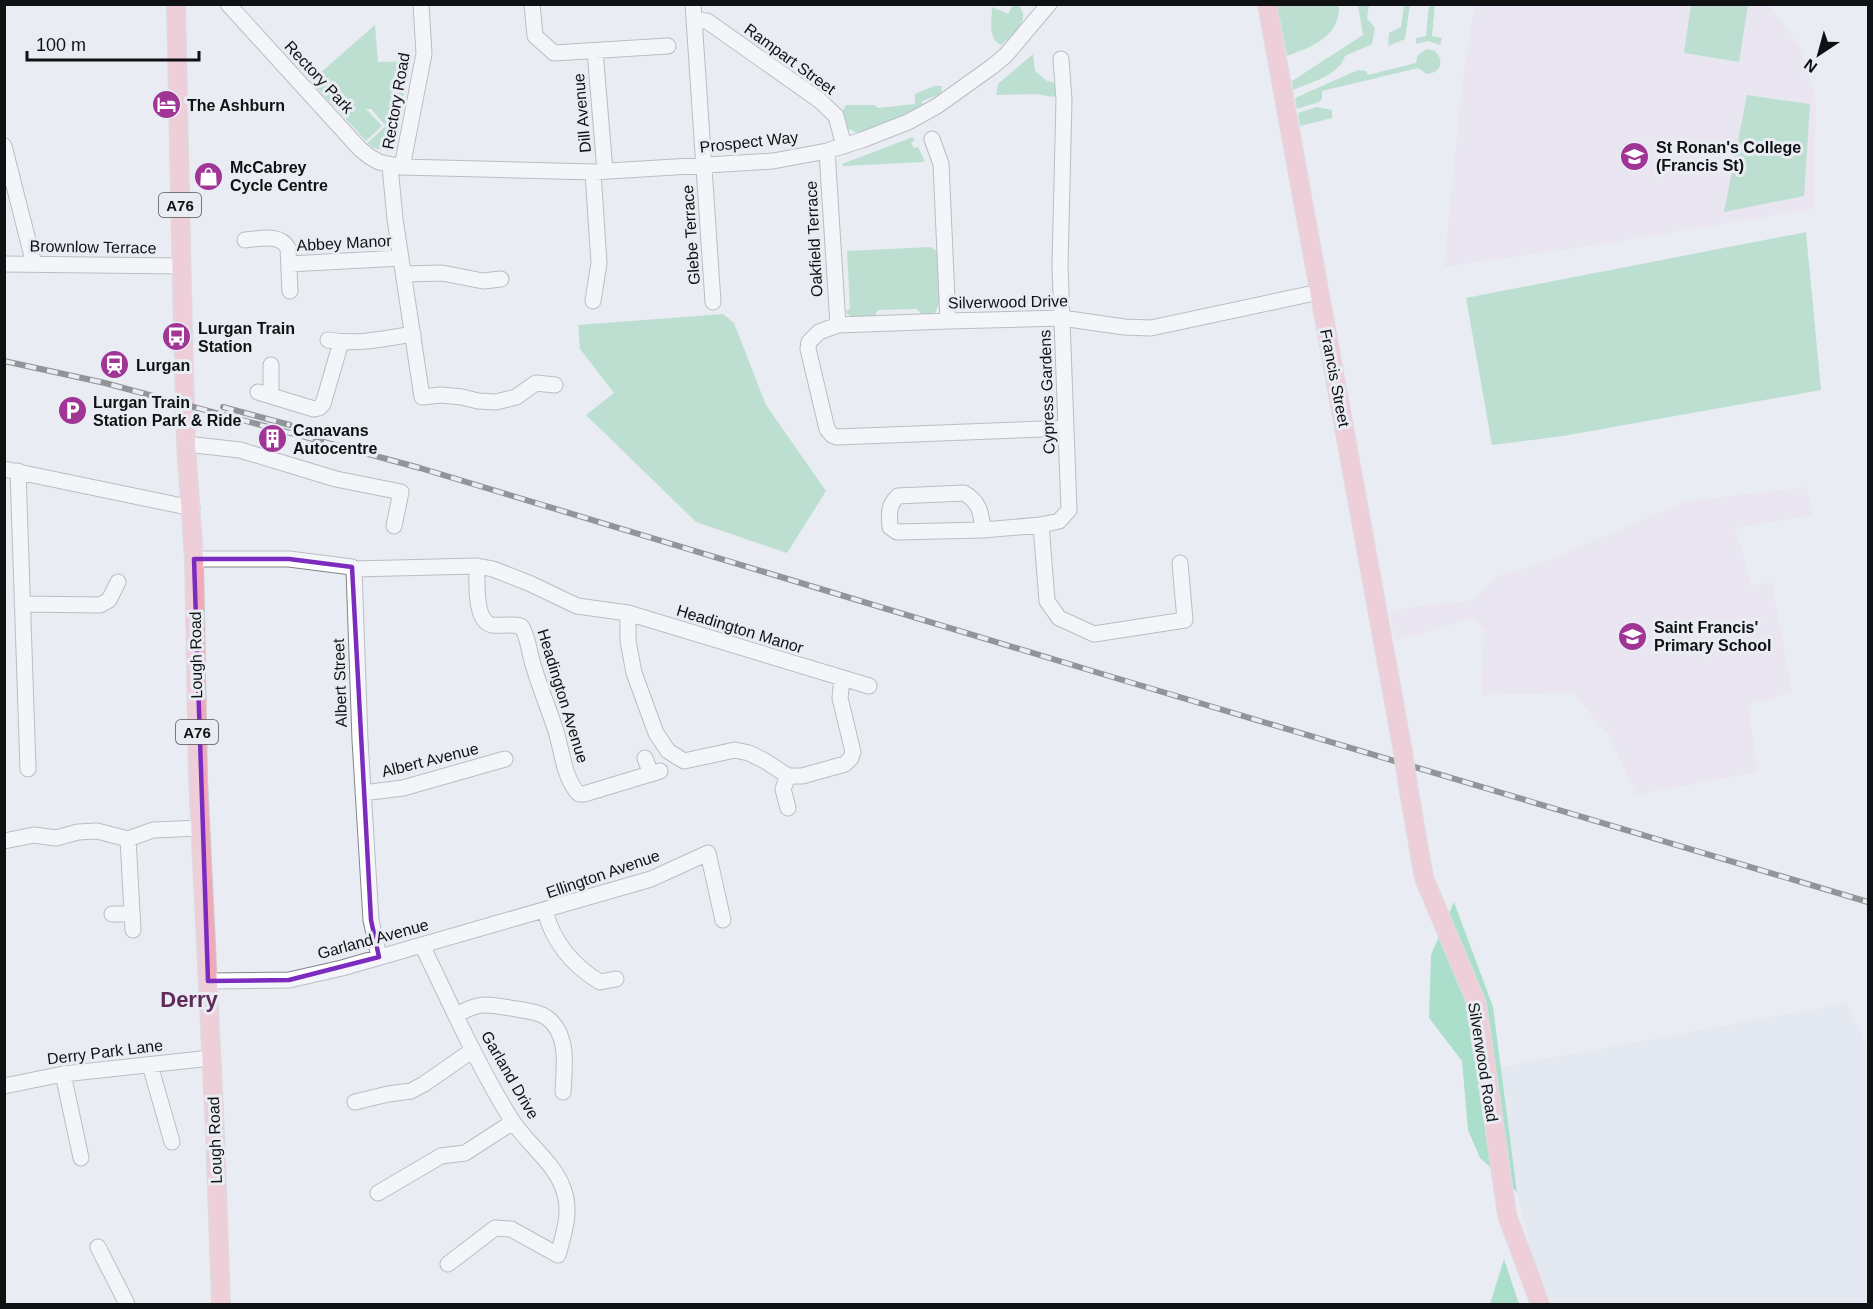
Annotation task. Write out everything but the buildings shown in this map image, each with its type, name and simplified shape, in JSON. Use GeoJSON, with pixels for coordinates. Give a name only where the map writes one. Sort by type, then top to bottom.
{"type":"FeatureCollection","features":[{"type":"Feature","properties":{"kind":"main road","name":"Lough Road"},"geometry":{"type":"LineString","coordinates":[[176,4],[186,444],[192,508],[200,828],[221,1305]]}},
{"type":"Feature","properties":{"kind":"main road","name":"Francis Street"},"geometry":{"type":"LineString","coordinates":[[1267,4],[1404,752]]}},
{"type":"Feature","properties":{"kind":"main road","name":"Silverwood Road"},"geometry":{"type":"LineString","coordinates":[[1404,752],[1424,878],[1477,1004],[1507,1215],[1540,1305]]}},
{"type":"Feature","properties":{"kind":"street","name":"Rectory Park"},"geometry":{"type":"LineString","coordinates":[[228,4],[360,149],[370,157],[396,166]]}},
{"type":"Feature","properties":{"kind":"street","name":"Rectory Road"},"geometry":{"type":"LineString","coordinates":[[396,166],[424,54],[421,4]]}},
{"type":"Feature","properties":{"kind":"street","name":"Dill Avenue"},"geometry":{"type":"LineString","coordinates":[[532,4],[535,36],[554,53],[668,46]]}},
{"type":"Feature","properties":{"kind":"street","name":"Prospect Way"},"geometry":{"type":"LineString","coordinates":[[396,166],[599,172],[773,161],[827,151],[910,121],[937,106],[993,66],[1041,7]]}},
{"type":"Feature","properties":{"kind":"street","name":"Rampart Street"},"geometry":{"type":"LineString","coordinates":[[694,12],[819,100],[836,116],[844,146]]}},
{"type":"Feature","properties":{"kind":"street","name":"Glebe Terrace"},"geometry":{"type":"LineString","coordinates":[[694,12],[713,302]]}},
{"type":"Feature","properties":{"kind":"street","name":"Dill Avenue"},"geometry":{"type":"LineString","coordinates":[[593,301],[599,263],[595,51]]}},
{"type":"Feature","properties":{"kind":"street","name":"Cypress Gardens"},"geometry":{"type":"LineString","coordinates":[[1041,525],[1059,521],[1070,510],[1059,266],[1064,100],[1061,59]]}},
{"type":"Feature","properties":{"kind":"street"},"geometry":{"type":"LineString","coordinates":[[932,139],[941,164],[948,321]]}},
{"type":"Feature","properties":{"kind":"street"},"geometry":{"type":"LineString","coordinates":[[4,146],[34,264]]}},
{"type":"Feature","properties":{"kind":"street","name":"Oakfield Terrace"},"geometry":{"type":"LineString","coordinates":[[827,151],[838,325]]}},
{"type":"Feature","properties":{"kind":"street"},"geometry":{"type":"LineString","coordinates":[[396,166],[401,258],[422,397],[441,395],[496,402],[516,397],[536,383],[555,385]]}},
{"type":"Feature","properties":{"kind":"street","name":"Abbey Manor"},"geometry":{"type":"LineString","coordinates":[[245,240],[280,239],[288,248],[290,291]]}},
{"type":"Feature","properties":{"kind":"street","name":"Abbey Manor"},"geometry":{"type":"LineString","coordinates":[[289,264],[401,258]]}},
{"type":"Feature","properties":{"kind":"street","name":"Brownlow Terrace"},"geometry":{"type":"LineString","coordinates":[[4,264],[181,266]]}},
{"type":"Feature","properties":{"kind":"street"},"geometry":{"type":"LineString","coordinates":[[404,274],[442,273],[483,281],[501,279]]}},
{"type":"Feature","properties":{"kind":"street","name":"Silverwood Drive"},"geometry":{"type":"LineString","coordinates":[[838,325],[1062,318],[1124,327],[1151,328],[1319,292]]}},
{"type":"Feature","properties":{"kind":"street"},"geometry":{"type":"LineString","coordinates":[[838,325],[819,332],[809,342],[808,350],[827,429],[832,435],[843,437],[1066,428]]}},
{"type":"Feature","properties":{"kind":"street"},"geometry":{"type":"LineString","coordinates":[[271,364],[264,394],[314,409],[319,408],[323,405],[334,341],[374,341],[413,334]]}},
{"type":"Feature","properties":{"kind":"street"},"geometry":{"type":"LineString","coordinates":[[186,444],[240,450],[336,479],[401,492],[394,526]]}},
{"type":"Feature","properties":{"kind":"street"},"geometry":{"type":"LineString","coordinates":[[28,769],[22,604],[11,470],[192,508]]}},
{"type":"Feature","properties":{"kind":"street"},"geometry":{"type":"LineString","coordinates":[[983,530],[980,506],[972,497],[964,493],[898,496],[889,508],[890,527],[897,532],[983,530],[1041,525],[1047,601],[1059,618],[1094,634],[1182,621],[1186,618],[1180,564]]}},
{"type":"Feature","properties":{"kind":"street"},"geometry":{"type":"LineString","coordinates":[[194,559],[289,559],[354,569]]}},
{"type":"Feature","properties":{"kind":"street","name":"Headington Manor"},"geometry":{"type":"LineString","coordinates":[[354,569],[477,567],[493,569],[577,606],[628,613],[869,686]]}},
{"type":"Feature","properties":{"kind":"street","name":"Headington Avenue"},"geometry":{"type":"LineString","coordinates":[[477,567],[480,615],[484,621],[491,625],[521,626],[526,633],[531,656],[574,790],[579,794],[584,794],[655,772],[645,758]]}},
{"type":"Feature","properties":{"kind":"street","name":"Albert Street"},"geometry":{"type":"LineString","coordinates":[[354,569],[363,793],[371,920],[379,957]]}},
{"type":"Feature","properties":{"kind":"street"},"geometry":{"type":"LineString","coordinates":[[22,604],[100,605],[109,600],[118,582]]}},
{"type":"Feature","properties":{"kind":"street"},"geometry":{"type":"LineString","coordinates":[[628,613],[628,641],[634,673],[656,733],[668,751],[684,761],[735,750],[749,753],[788,776],[802,776],[845,764],[853,752],[840,698],[842,679]]}},
{"type":"Feature","properties":{"kind":"street","name":"Albert Avenue"},"geometry":{"type":"LineString","coordinates":[[363,793],[404,788],[505,759]]}},
{"type":"Feature","properties":{"kind":"street"},"geometry":{"type":"LineString","coordinates":[[788,776],[783,789],[788,808]]}},
{"type":"Feature","properties":{"kind":"street"},"geometry":{"type":"LineString","coordinates":[[4,841],[34,835],[57,838],[78,832],[97,831],[128,839],[153,830],[200,828]]}},
{"type":"Feature","properties":{"kind":"street"},"geometry":{"type":"LineString","coordinates":[[128,839],[133,930]]}},
{"type":"Feature","properties":{"kind":"street","name":"Ellington Avenue"},"geometry":{"type":"LineString","coordinates":[[616,979],[600,982],[579,968],[563,948],[547,921],[545,910],[651,879],[708,853],[723,920]]}},
{"type":"Feature","properties":{"kind":"street","name":"Garland Avenue"},"geometry":{"type":"LineString","coordinates":[[208,981],[289,980],[342,968],[545,910]]}},
{"type":"Feature","properties":{"kind":"street"},"geometry":{"type":"LineString","coordinates":[[112,914],[132,914]]}},
{"type":"Feature","properties":{"kind":"street","name":"Garland Drive"},"geometry":{"type":"LineString","coordinates":[[422,945],[473,1050],[513,1122],[547,1162],[563,1188],[567,1220],[558,1255],[510,1229],[495,1228],[448,1264]]}},
{"type":"Feature","properties":{"kind":"street"},"geometry":{"type":"LineString","coordinates":[[456,1015],[474,1005],[492,1005],[545,1016],[555,1026],[565,1052],[563,1092]]}},
{"type":"Feature","properties":{"kind":"street"},"geometry":{"type":"LineString","coordinates":[[356,1102],[411,1091],[473,1050]]}},
{"type":"Feature","properties":{"kind":"street","name":"Derry Park Lane"},"geometry":{"type":"LineString","coordinates":[[4,1086],[63,1074],[211,1058]]}},
{"type":"Feature","properties":{"kind":"street"},"geometry":{"type":"LineString","coordinates":[[150,1065],[172,1142]]}},
{"type":"Feature","properties":{"kind":"street"},"geometry":{"type":"LineString","coordinates":[[63,1074],[81,1158]]}},
{"type":"Feature","properties":{"kind":"street"},"geometry":{"type":"LineString","coordinates":[[378,1193],[441,1156],[465,1153],[475,1148],[513,1122]]}},
{"type":"Feature","properties":{"kind":"street"},"geometry":{"type":"LineString","coordinates":[[98,1247],[127,1305]]}},
{"type":"Feature","properties":{"kind":"highlighted area"},"geometry":{"type":"Polygon","coordinates":[[[194,559],[289,559],[352,567],[371,920],[379,957],[289,980],[208,981],[194,559]]]}},
{"type":"Feature","properties":{"kind":"shaded area","name":"St Ronan's College (Francis St)"},"geometry":{"type":"Polygon","coordinates":[[[1474,5],[1770,5],[1799,46],[1812,85],[1816,104],[1813,209],[1598,245],[1444,267],[1462,86],[1474,5]]]}},
{"type":"Feature","properties":{"kind":"shaded area","name":"Saint Francis' Primary School"},"geometry":{"type":"Polygon","coordinates":[[[1807,487],[1813,515],[1735,528],[1751,585],[1772,582],[1792,692],[1748,705],[1758,772],[1636,795],[1609,735],[1572,693],[1481,695],[1484,630],[1474,618],[1395,641],[1389,610],[1474,600],[1495,577],[1542,563],[1686,501],[1807,487]]]}},
{"type":"Feature","properties":{"kind":"shaded area"},"geometry":{"type":"Polygon","coordinates":[[[1847,1003],[1868,1048],[1868,1304],[1552,1304],[1532,1258],[1517,1192],[1501,1067],[1847,1003]]]}},
{"type":"Feature","properties":{"kind":"green space"},"geometry":{"type":"Polygon","coordinates":[[[1013,5],[1018,5],[1022,11],[1022,21],[1001,45],[992,33],[992,7],[1008,14],[1013,5]]]}},
{"type":"Feature","properties":{"kind":"green space"},"geometry":{"type":"Polygon","coordinates":[[[1277,5],[1339,5],[1338,16],[1330,33],[1315,44],[1287,56],[1277,5]]]}},
{"type":"Feature","properties":{"kind":"green space"},"geometry":{"type":"Polygon","coordinates":[[[1358,5],[1369,5],[1367,18],[1375,28],[1372,44],[1345,56],[1337,69],[1293,90],[1292,81],[1363,35],[1358,5]]]}},
{"type":"Feature","properties":{"kind":"green space"},"geometry":{"type":"Polygon","coordinates":[[[1404,5],[1410,5],[1405,39],[1388,46],[1389,33],[1401,27],[1404,5]]]}},
{"type":"Feature","properties":{"kind":"green space"},"geometry":{"type":"Polygon","coordinates":[[[1429,5],[1435,5],[1432,36],[1442,38],[1440,45],[1428,41],[1416,44],[1416,38],[1426,36],[1429,5]]]}},
{"type":"Feature","properties":{"kind":"green space"},"geometry":{"type":"Polygon","coordinates":[[[1691,5],[1748,5],[1739,62],[1684,53],[1691,5]]]}},
{"type":"Feature","properties":{"kind":"green space"},"geometry":{"type":"Polygon","coordinates":[[[375,25],[378,62],[410,61],[395,141],[382,150],[367,143],[386,126],[371,109],[366,109],[382,126],[366,141],[335,107],[351,92],[334,107],[311,81],[375,25]]]}},
{"type":"Feature","properties":{"kind":"green space"},"geometry":{"type":"Polygon","coordinates":[[[1426,49],[1435,51],[1440,58],[1439,67],[1434,72],[1427,74],[1418,68],[1322,91],[1322,99],[1319,102],[1297,109],[1295,98],[1358,70],[1366,71],[1368,75],[1416,63],[1417,56],[1426,49]]]}},
{"type":"Feature","properties":{"kind":"green space"},"geometry":{"type":"Polygon","coordinates":[[[1033,54],[1035,71],[1047,81],[1056,84],[1058,95],[1053,97],[1037,94],[996,95],[998,84],[1033,54]]]}},
{"type":"Feature","properties":{"kind":"green space"},"geometry":{"type":"Polygon","coordinates":[[[934,86],[942,86],[941,94],[922,101],[923,105],[858,133],[848,129],[842,112],[846,105],[875,105],[878,108],[915,104],[915,94],[934,86]]]}},
{"type":"Feature","properties":{"kind":"green space"},"geometry":{"type":"Polygon","coordinates":[[[1747,95],[1810,104],[1804,196],[1724,212],[1747,95]]]}},
{"type":"Feature","properties":{"kind":"green space"},"geometry":{"type":"Polygon","coordinates":[[[1317,107],[1332,110],[1332,118],[1300,126],[1298,113],[1317,107]]]}},
{"type":"Feature","properties":{"kind":"green space"},"geometry":{"type":"Polygon","coordinates":[[[913,137],[915,141],[911,142],[914,148],[918,147],[925,162],[843,166],[842,164],[913,137]]]}},
{"type":"Feature","properties":{"kind":"green space"},"geometry":{"type":"Polygon","coordinates":[[[1806,232],[1821,390],[1563,436],[1492,445],[1466,298],[1806,232]]]}},
{"type":"Feature","properties":{"kind":"green space"},"geometry":{"type":"Polygon","coordinates":[[[931,247],[939,253],[939,304],[935,313],[922,315],[917,309],[878,310],[874,317],[853,317],[847,314],[846,311],[850,309],[847,251],[931,247]]]}},
{"type":"Feature","properties":{"kind":"green space"},"geometry":{"type":"Polygon","coordinates":[[[723,314],[734,323],[766,405],[826,491],[787,553],[696,522],[586,415],[614,393],[580,349],[578,325],[723,314]]]}},
{"type":"Feature","properties":{"kind":"green space"},"geometry":{"type":"Polygon","coordinates":[[[1454,902],[1493,1007],[1517,1192],[1480,1158],[1468,1130],[1462,1061],[1429,1018],[1431,955],[1454,902]]]}},
{"type":"Feature","properties":{"kind":"green space"},"geometry":{"type":"Polygon","coordinates":[[[1504,1259],[1519,1304],[1490,1304],[1504,1259]]]}},
{"type":"Feature","properties":{"kind":"railway"},"geometry":{"type":"LineString","coordinates":[[4,361],[105,383],[420,468],[1868,902]]}},
{"type":"Feature","properties":{"kind":"railway"},"geometry":{"type":"LineString","coordinates":[[223,407],[290,425]]}},
{"type":"Feature","properties":{"kind":"place","name":"The Ashburn"},"geometry":{"type":"Point","coordinates":[166,105]}},
{"type":"Feature","properties":{"kind":"place","name":"St Ronan's College (Francis St)"},"geometry":{"type":"Point","coordinates":[1635,156]}},
{"type":"Feature","properties":{"kind":"place","name":"McCabrey Cycle Centre"},"geometry":{"type":"Point","coordinates":[209,176]}},
{"type":"Feature","properties":{"kind":"place","name":"Lurgan Train Station"},"geometry":{"type":"Point","coordinates":[177,337]}},
{"type":"Feature","properties":{"kind":"place","name":"Lurgan"},"geometry":{"type":"Point","coordinates":[115,365]}},
{"type":"Feature","properties":{"kind":"place","name":"Lurgan Train Station Park & Ride"},"geometry":{"type":"Point","coordinates":[72,411]}},
{"type":"Feature","properties":{"kind":"place","name":"Canavans Autocentre"},"geometry":{"type":"Point","coordinates":[272,439]}},
{"type":"Feature","properties":{"kind":"place","name":"Saint Francis' Primary School"},"geometry":{"type":"Point","coordinates":[1633,636]}},
{"type":"Feature","properties":{"kind":"district","name":"Derry"},"geometry":{"type":"Point","coordinates":[189,999]}}]}
